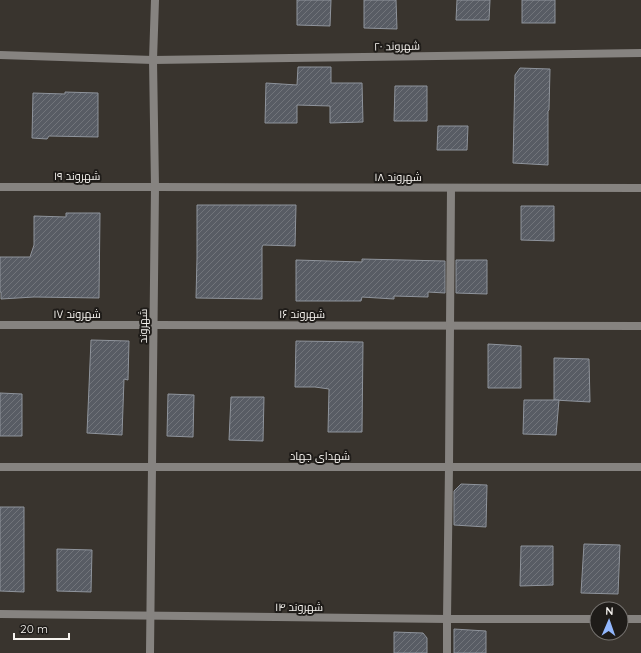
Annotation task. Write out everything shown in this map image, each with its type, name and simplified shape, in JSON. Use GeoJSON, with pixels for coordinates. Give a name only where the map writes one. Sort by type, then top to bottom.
{"type":"FeatureCollection","features":[{"type":"Feature","properties":{"kind":"street","name":"شهروند"},"geometry":{"type":"LineString","coordinates":[[150,653],[155,187],[153,60],[155,0]]}},
{"type":"Feature","properties":{"kind":"street","name":"شهروند ۲۰"},"geometry":{"type":"LineString","coordinates":[[0,55],[153,60],[641,53]]}},
{"type":"Feature","properties":{"kind":"street","name":"شهروند ۱۹"},"geometry":{"type":"LineString","coordinates":[[0,187],[155,187]]}},
{"type":"Feature","properties":{"kind":"street","name":"شهروند ۱۸"},"geometry":{"type":"LineString","coordinates":[[155,187],[641,188]]}},
{"type":"Feature","properties":{"kind":"street"},"geometry":{"type":"LineString","coordinates":[[447,653],[451,188]]}},
{"type":"Feature","properties":{"kind":"street","name":"شهروند ۱۷"},"geometry":{"type":"LineString","coordinates":[[0,325],[154,324]]}},
{"type":"Feature","properties":{"kind":"street","name":"شهروند ۱۶"},"geometry":{"type":"LineString","coordinates":[[154,324],[641,326]]}},
{"type":"Feature","properties":{"kind":"street","name":"شهدای جهاد"},"geometry":{"type":"LineString","coordinates":[[0,466],[641,467]]}},
{"type":"Feature","properties":{"kind":"street","name":"شهروند ۱۴"},"geometry":{"type":"LineString","coordinates":[[0,614],[150,617],[589,619]]}},
{"type":"Feature","properties":{"kind":"street"},"geometry":{"type":"LineString","coordinates":[[629,619],[641,619]]}},
{"type":"Feature","properties":{"kind":"building"},"geometry":{"type":"Polygon","coordinates":[[[297,0],[331,0],[330,26],[297,25],[297,0]]]}},
{"type":"Feature","properties":{"kind":"building"},"geometry":{"type":"Polygon","coordinates":[[[364,0],[396,0],[397,29],[364,28],[364,0]]]}},
{"type":"Feature","properties":{"kind":"building"},"geometry":{"type":"Polygon","coordinates":[[[457,0],[490,0],[489,20],[456,20],[457,0]]]}},
{"type":"Feature","properties":{"kind":"building"},"geometry":{"type":"Polygon","coordinates":[[[522,0],[555,0],[555,23],[522,23],[522,0]]]}},
{"type":"Feature","properties":{"kind":"building"},"geometry":{"type":"Polygon","coordinates":[[[298,67],[331,67],[331,83],[362,83],[363,122],[330,123],[330,106],[297,105],[297,123],[265,123],[266,83],[297,85],[298,67]]]}},
{"type":"Feature","properties":{"kind":"building"},"geometry":{"type":"Polygon","coordinates":[[[520,68],[550,69],[548,165],[513,163],[515,75],[520,68]]]}},
{"type":"Feature","properties":{"kind":"building"},"geometry":{"type":"Polygon","coordinates":[[[395,86],[427,86],[427,121],[394,121],[395,86]]]}},
{"type":"Feature","properties":{"kind":"building"},"geometry":{"type":"Polygon","coordinates":[[[65,92],[98,93],[98,137],[49,136],[47,139],[32,138],[33,93],[65,94],[65,92]]]}},
{"type":"Feature","properties":{"kind":"building"},"geometry":{"type":"Polygon","coordinates":[[[438,126],[468,126],[467,150],[437,150],[438,126]]]}},
{"type":"Feature","properties":{"kind":"building"},"geometry":{"type":"Polygon","coordinates":[[[197,205],[296,205],[295,246],[263,245],[262,247],[262,299],[196,298],[197,205]]]}},
{"type":"Feature","properties":{"kind":"building"},"geometry":{"type":"Polygon","coordinates":[[[521,206],[554,206],[554,241],[521,240],[521,206]]]}},
{"type":"Feature","properties":{"kind":"building"},"geometry":{"type":"Polygon","coordinates":[[[66,213],[100,213],[99,298],[34,297],[1,299],[0,257],[30,257],[34,245],[34,216],[66,217],[66,213]]]}},
{"type":"Feature","properties":{"kind":"building"},"geometry":{"type":"Polygon","coordinates":[[[362,259],[445,261],[445,293],[428,292],[428,297],[394,296],[394,299],[362,297],[361,301],[296,301],[296,260],[362,262],[362,259]]]}},
{"type":"Feature","properties":{"kind":"building"},"geometry":{"type":"Polygon","coordinates":[[[456,260],[487,260],[487,294],[456,293],[456,260]]]}},
{"type":"Feature","properties":{"kind":"building"},"geometry":{"type":"Polygon","coordinates":[[[91,340],[129,341],[128,380],[124,379],[122,435],[87,433],[91,340]]]}},
{"type":"Feature","properties":{"kind":"building"},"geometry":{"type":"Polygon","coordinates":[[[296,341],[363,342],[362,432],[328,432],[329,389],[295,387],[296,341]]]}},
{"type":"Feature","properties":{"kind":"building"},"geometry":{"type":"Polygon","coordinates":[[[488,344],[521,346],[521,388],[488,388],[488,344]]]}},
{"type":"Feature","properties":{"kind":"building"},"geometry":{"type":"Polygon","coordinates":[[[554,358],[589,359],[590,402],[554,400],[554,358]]]}},
{"type":"Feature","properties":{"kind":"building"},"geometry":{"type":"Polygon","coordinates":[[[0,393],[22,394],[22,436],[0,436],[0,393]]]}},
{"type":"Feature","properties":{"kind":"building"},"geometry":{"type":"Polygon","coordinates":[[[168,394],[194,395],[193,437],[167,436],[168,394]]]}},
{"type":"Feature","properties":{"kind":"building"},"geometry":{"type":"Polygon","coordinates":[[[231,397],[264,397],[263,441],[229,440],[231,397]]]}},
{"type":"Feature","properties":{"kind":"building"},"geometry":{"type":"Polygon","coordinates":[[[524,400],[559,400],[556,435],[523,434],[524,400]]]}},
{"type":"Feature","properties":{"kind":"building"},"geometry":{"type":"Polygon","coordinates":[[[461,484],[487,485],[486,527],[454,525],[454,491],[461,484]]]}},
{"type":"Feature","properties":{"kind":"building"},"geometry":{"type":"Polygon","coordinates":[[[0,507],[24,507],[24,592],[0,591],[0,507]]]}},
{"type":"Feature","properties":{"kind":"building"},"geometry":{"type":"Polygon","coordinates":[[[584,544],[620,545],[618,594],[581,593],[584,544]]]}},
{"type":"Feature","properties":{"kind":"building"},"geometry":{"type":"Polygon","coordinates":[[[521,546],[553,546],[553,585],[520,586],[521,546]]]}},
{"type":"Feature","properties":{"kind":"building"},"geometry":{"type":"Polygon","coordinates":[[[57,549],[92,550],[91,592],[57,591],[57,549]]]}},
{"type":"Feature","properties":{"kind":"building"},"geometry":{"type":"Polygon","coordinates":[[[454,629],[486,631],[486,653],[454,653],[454,629]]]}},
{"type":"Feature","properties":{"kind":"building"},"geometry":{"type":"Polygon","coordinates":[[[394,632],[423,633],[427,638],[427,653],[394,653],[394,632]]]}}]}
